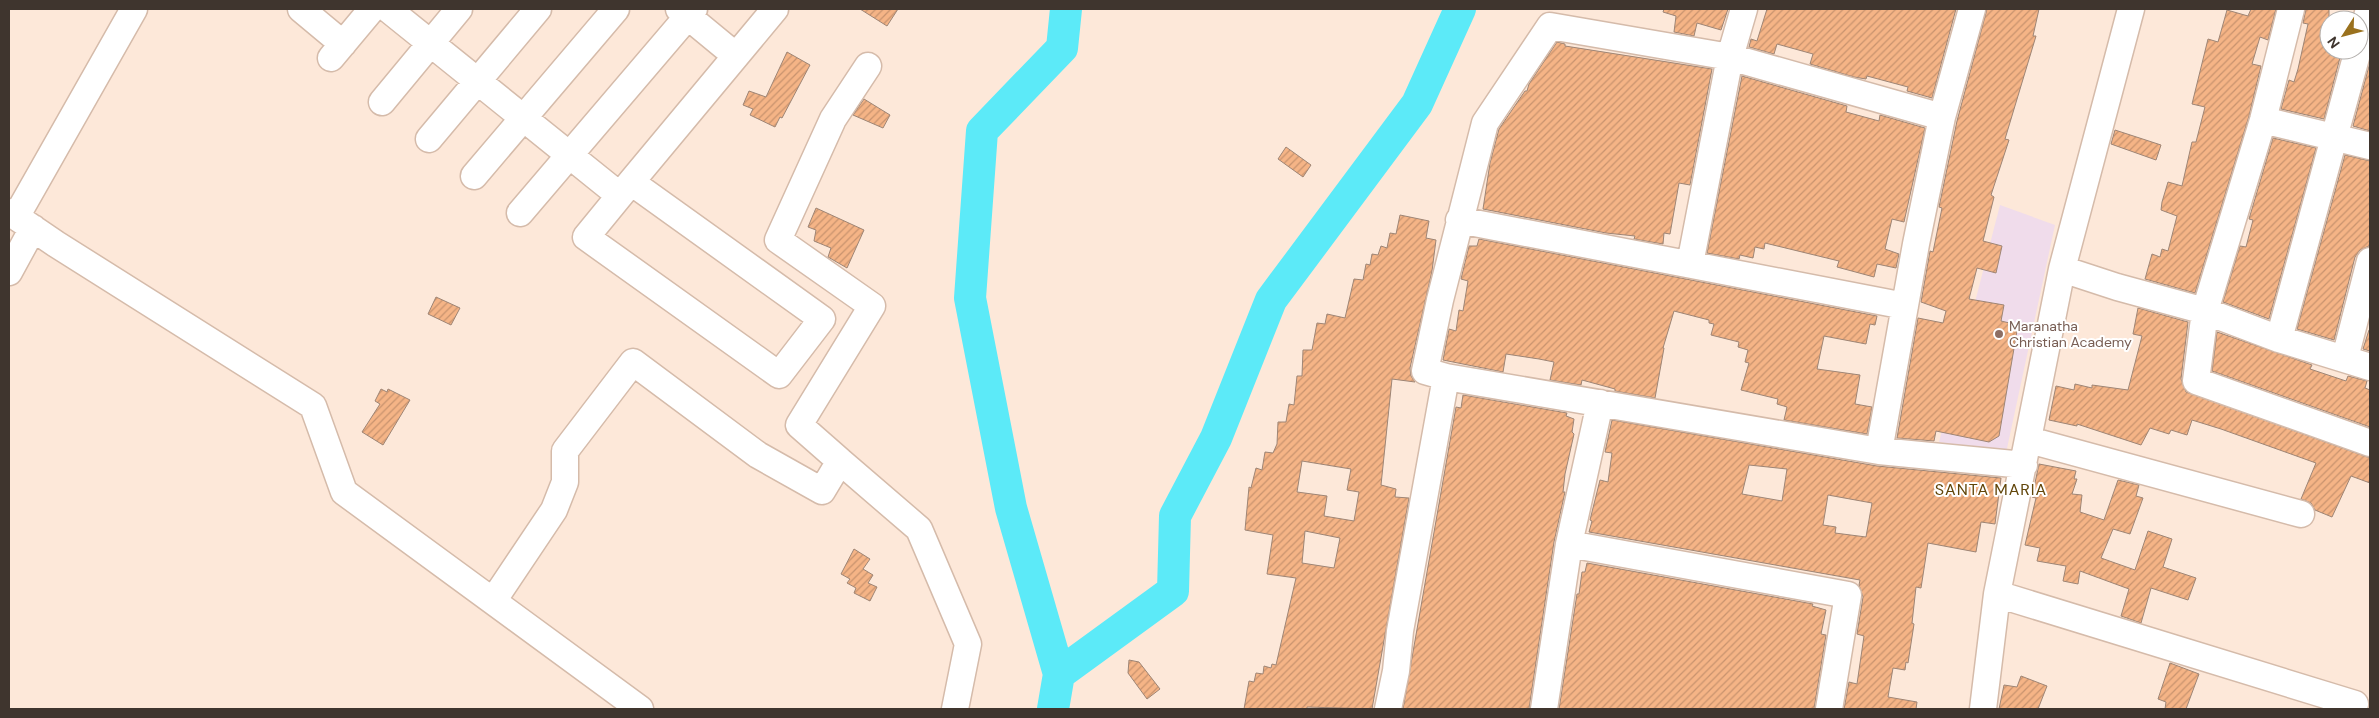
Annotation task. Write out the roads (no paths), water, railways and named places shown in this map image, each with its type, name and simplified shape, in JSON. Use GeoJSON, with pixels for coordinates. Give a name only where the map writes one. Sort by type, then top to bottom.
{"type":"FeatureCollection","features":[{"type":"Feature","properties":{"kind":"street"},"geometry":{"type":"LineString","coordinates":[[9,272],[19,219],[134,9]]}},
{"type":"Feature","properties":{"kind":"street"},"geometry":{"type":"LineString","coordinates":[[301,9],[337,51],[372,9]]}},
{"type":"Feature","properties":{"kind":"street"},"geometry":{"type":"LineString","coordinates":[[388,9],[569,155],[625,189],[822,319],[779,375],[586,237],[625,189],[775,9]]}},
{"type":"Feature","properties":{"kind":"street"},"geometry":{"type":"LineString","coordinates":[[382,102],[459,9]]}},
{"type":"Feature","properties":{"kind":"street"},"geometry":{"type":"LineString","coordinates":[[429,139],[538,9]]}},
{"type":"Feature","properties":{"kind":"street"},"geometry":{"type":"LineString","coordinates":[[474,176],[616,9]]}},
{"type":"Feature","properties":{"kind":"street"},"geometry":{"type":"LineString","coordinates":[[1690,264],[1730,57],[1744,9]]}},
{"type":"Feature","properties":{"kind":"street"},"geometry":{"type":"LineString","coordinates":[[1879,451],[1942,117],[1972,9]]}},
{"type":"Feature","properties":{"kind":"street"},"geometry":{"type":"LineString","coordinates":[[1983,709],[1997,594],[2027,453],[2062,269],[2132,9]]}},
{"type":"Feature","properties":{"kind":"street"},"geometry":{"type":"LineString","coordinates":[[2291,9],[2263,120],[2205,311],[2196,381],[2370,443]]}},
{"type":"Feature","properties":{"kind":"street"},"geometry":{"type":"LineString","coordinates":[[520,213],[687,11],[736,56]]}},
{"type":"Feature","properties":{"kind":"street"},"geometry":{"type":"LineString","coordinates":[[1942,117],[1730,57],[1550,26],[1484,122],[1459,220],[1425,372],[1600,404],[1879,451],[2027,453],[2301,514]]}},
{"type":"Feature","properties":{"kind":"street"},"geometry":{"type":"LineString","coordinates":[[2279,339],[2356,60]]}},
{"type":"Feature","properties":{"kind":"street"},"geometry":{"type":"LineString","coordinates":[[868,66],[833,119],[778,240],[872,306],[799,425],[919,528],[968,644],[955,709]]}},
{"type":"Feature","properties":{"kind":"street"},"geometry":{"type":"LineString","coordinates":[[2263,120],[2370,146]]}},
{"type":"Feature","properties":{"kind":"street"},"geometry":{"type":"LineString","coordinates":[[19,219],[313,406],[344,492],[640,709]]}},
{"type":"Feature","properties":{"kind":"street"},"geometry":{"type":"LineString","coordinates":[[1459,220],[1905,306]]}},
{"type":"Feature","properties":{"kind":"street"},"geometry":{"type":"LineString","coordinates":[[2345,358],[2370,261]]}},
{"type":"Feature","properties":{"kind":"street"},"geometry":{"type":"LineString","coordinates":[[2062,269],[2117,287],[2205,311],[2279,339],[2370,367]]}},
{"type":"Feature","properties":{"kind":"street"},"geometry":{"type":"LineString","coordinates":[[493,601],[554,510],[565,482],[566,451],[633,362],[758,455],[822,491],[840,461]]}},
{"type":"Feature","properties":{"kind":"street"},"geometry":{"type":"LineString","coordinates":[[1388,709],[1396,670],[1400,631],[1446,377]]}},
{"type":"Feature","properties":{"kind":"street"},"geometry":{"type":"LineString","coordinates":[[1544,709],[1569,544],[1600,404]]}},
{"type":"Feature","properties":{"kind":"street"},"geometry":{"type":"LineString","coordinates":[[1569,544],[1848,595],[1829,709]]}},
{"type":"Feature","properties":{"kind":"street"},"geometry":{"type":"LineString","coordinates":[[1997,594],[2355,704]]}},
{"type":"Feature","properties":{"kind":"waterway"},"geometry":{"type":"LineString","coordinates":[[1053,709],[1059,674],[1011,508],[970,298],[982,131],[1062,48],[1066,9]]}},
{"type":"Feature","properties":{"kind":"waterway"},"geometry":{"type":"LineString","coordinates":[[1059,674],[1173,591],[1175,516],[1216,438],[1271,300],[1417,104],[1460,9]]}},
{"type":"Feature","properties":{"kind":"place","name":"Maranatha Christian Academy"},"geometry":{"type":"Point","coordinates":[1999,334]}},
{"type":"Feature","properties":{"kind":"district","name":"SANTA MARIA"},"geometry":{"type":"Point","coordinates":[1991,489]}}]}
